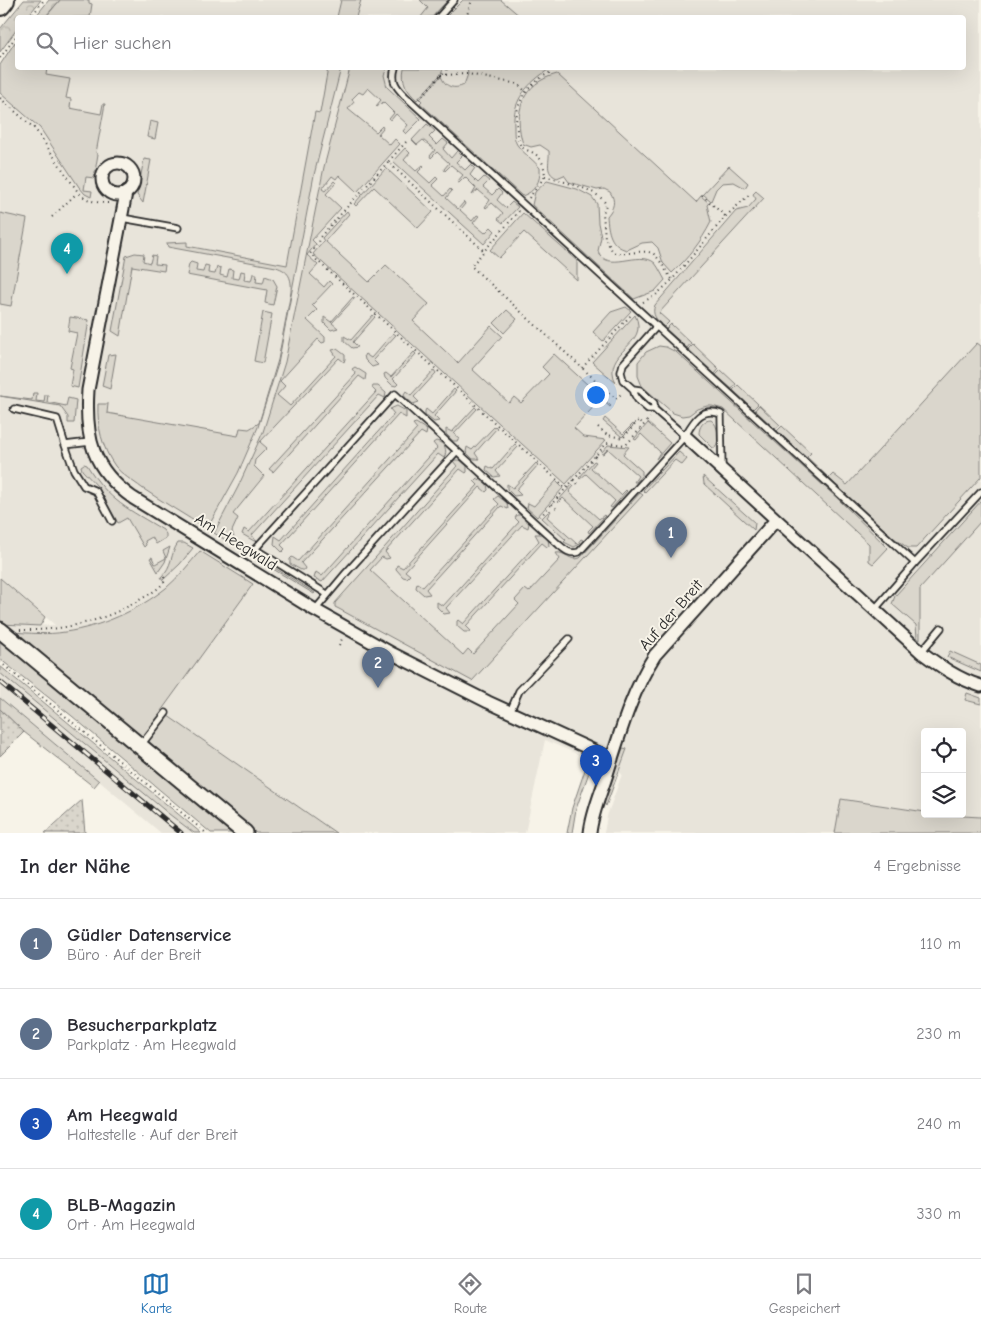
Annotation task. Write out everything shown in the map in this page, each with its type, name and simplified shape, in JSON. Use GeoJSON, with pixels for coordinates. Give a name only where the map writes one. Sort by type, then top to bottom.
{"type":"FeatureCollection","features":[{"type":"Feature","properties":{"kind":"highway"},"geometry":{"type":"LineString","coordinates":[[0,5],[4,0]]}},
{"type":"Feature","properties":{"kind":"main road"},"geometry":{"type":"LineString","coordinates":[[6,630],[140,746],[245,833]]}},
{"type":"Feature","properties":{"kind":"street","name":"Am Heegwald"},"geometry":{"type":"LineString","coordinates":[[122,194],[122,218],[88,390],[87,423],[90,442],[102,468],[115,484],[123,491],[315,610],[393,654],[510,712],[612,759]]}},
{"type":"Feature","properties":{"kind":"street"},"geometry":{"type":"LineString","coordinates":[[685,436],[921,652],[955,675],[981,686]]}},
{"type":"Feature","properties":{"kind":"street","name":"Auf der Breit"},"geometry":{"type":"LineString","coordinates":[[590,833],[594,812],[637,686],[655,655],[776,520]]}},
{"type":"Feature","properties":{"kind":"lane"},"geometry":{"type":"LineString","coordinates":[[441,15],[454,0]]}},
{"type":"Feature","properties":{"kind":"lane"},"geometry":{"type":"LineString","coordinates":[[394,70],[393,75],[395,84],[414,105],[915,563]]}},
{"type":"Feature","properties":{"kind":"lane"},"geometry":{"type":"LineString","coordinates":[[122,218],[178,228]]}},
{"type":"Feature","properties":{"kind":"lane"},"geometry":{"type":"LineString","coordinates":[[657,326],[623,364],[621,372],[623,380],[631,387],[634,396],[648,409],[655,409],[685,436]]}},
{"type":"Feature","properties":{"kind":"lane"},"geometry":{"type":"LineString","coordinates":[[327,594],[254,549],[395,394],[535,523],[568,552],[573,554],[579,552],[685,436],[694,421],[704,413],[713,411],[720,414],[722,470]]}},
{"type":"Feature","properties":{"kind":"lane"},"geometry":{"type":"LineString","coordinates":[[14,409],[57,419],[74,470],[84,486],[96,491],[112,521]]}},
{"type":"Feature","properties":{"kind":"lane"},"geometry":{"type":"LineString","coordinates":[[65,445],[90,442]]}},
{"type":"Feature","properties":{"kind":"lane"},"geometry":{"type":"LineString","coordinates":[[315,610],[327,594],[457,451]]}},
{"type":"Feature","properties":{"kind":"lane"},"geometry":{"type":"LineString","coordinates":[[875,609],[981,492]]}},
{"type":"Feature","properties":{"kind":"lane"},"geometry":{"type":"LineString","coordinates":[[921,652],[941,628]]}},
{"type":"Feature","properties":{"kind":"lane"},"geometry":{"type":"LineString","coordinates":[[510,712],[519,691],[569,640]]}},
{"type":"Feature","properties":{"kind":"lane"},"geometry":{"type":"LineString","coordinates":[[140,746],[166,713]]}},
{"type":"Feature","properties":{"kind":"path"},"geometry":{"type":"LineString","coordinates":[[32,15],[44,0]]}},
{"type":"Feature","properties":{"kind":"path"},"geometry":{"type":"LineString","coordinates":[[467,15],[472,0]]}},
{"type":"Feature","properties":{"kind":"path"},"geometry":{"type":"LineString","coordinates":[[0,58],[15,38]]}},
{"type":"Feature","properties":{"kind":"path"},"geometry":{"type":"LineString","coordinates":[[414,105],[446,70]]}},
{"type":"Feature","properties":{"kind":"path"},"geometry":{"type":"LineString","coordinates":[[553,70],[537,81],[526,92],[516,110],[519,140],[524,148],[541,158],[545,176],[524,204],[471,266],[616,400],[631,387]]}},
{"type":"Feature","properties":{"kind":"path"},"geometry":{"type":"LineString","coordinates":[[441,75],[468,74],[518,84],[526,92]]}},
{"type":"Feature","properties":{"kind":"path"},"geometry":{"type":"LineString","coordinates":[[0,98],[35,129],[85,200],[109,203],[122,194]]}},
{"type":"Feature","properties":{"kind":"path"},"geometry":{"type":"LineString","coordinates":[[406,142],[320,237],[320,243],[310,254],[566,488]]}},
{"type":"Feature","properties":{"kind":"path"},"geometry":{"type":"LineString","coordinates":[[388,162],[484,251]]}},
{"type":"Feature","properties":{"kind":"path"},"geometry":{"type":"LineString","coordinates":[[545,176],[586,189],[604,200],[606,205],[603,213],[605,238],[614,252],[620,254],[642,251],[651,252],[672,280]]}},
{"type":"Feature","properties":{"kind":"path"},"geometry":{"type":"LineString","coordinates":[[52,217],[78,192]]}},
{"type":"Feature","properties":{"kind":"path"},"geometry":{"type":"LineString","coordinates":[[582,368],[644,301],[656,295],[672,280],[725,216],[751,193]]}},
{"type":"Feature","properties":{"kind":"path"},"geometry":{"type":"LineString","coordinates":[[702,195],[725,216]]}},
{"type":"Feature","properties":{"kind":"path"},"geometry":{"type":"LineString","coordinates":[[535,523],[607,443],[626,444],[632,441],[655,409]]}},
{"type":"Feature","properties":{"kind":"path"},"geometry":{"type":"LineString","coordinates":[[598,427],[607,435],[623,438],[639,420],[644,425]]}},
{"type":"Feature","properties":{"kind":"path"},"geometry":{"type":"LineString","coordinates":[[595,456],[599,459]]}},
{"type":"Feature","properties":{"kind":"path"},"geometry":{"type":"LineString","coordinates":[[574,480],[579,485]]}},
{"type":"Feature","properties":{"kind":"path"},"geometry":{"type":"LineString","coordinates":[[552,504],[556,508]]}},
{"type":"Feature","properties":{"kind":"path"},"geometry":{"type":"LineString","coordinates":[[6,630],[56,629],[94,621],[127,607],[160,587],[165,581],[163,572]]}},
{"type":"Feature","properties":{"kind":"path"},"geometry":{"type":"LineString","coordinates":[[0,662],[206,833]]}},
{"type":"Feature","properties":{"kind":"shaded area"},"geometry":{"type":"Polygon","coordinates":[[[60,0],[981,0],[981,817],[966,816],[966,728],[921,728],[921,811],[842,799],[835,833],[604,833],[607,816],[622,774],[545,740],[525,833],[336,833],[161,711],[61,632],[41,634],[11,632],[2,624],[55,625],[0,578],[0,77],[15,70],[966,70],[966,15],[47,15],[60,0]]]}},
{"type":"Feature","properties":{"kind":"shaded area"},"geometry":{"type":"Polygon","coordinates":[[[0,673],[194,833],[161,833],[0,698],[0,673]]]}},
{"type":"Feature","properties":{"kind":"green space"},"geometry":{"type":"Polygon","coordinates":[[[24,0],[41,0],[29,15],[15,15],[15,32],[0,52],[0,29],[24,0]]]}},
{"type":"Feature","properties":{"kind":"green space"},"geometry":{"type":"Polygon","coordinates":[[[49,0],[60,0],[47,15],[37,15],[49,0]]]}},
{"type":"Feature","properties":{"kind":"green space"},"geometry":{"type":"Polygon","coordinates":[[[60,0],[89,0],[89,3],[92,4],[90,15],[48,15],[60,0]]]}},
{"type":"Feature","properties":{"kind":"green space"},"geometry":{"type":"Polygon","coordinates":[[[341,0],[361,0],[357,15],[337,15],[341,0]]]}},
{"type":"Feature","properties":{"kind":"green space"},"geometry":{"type":"Polygon","coordinates":[[[420,0],[448,0],[434,15],[422,15],[428,8],[420,0]]]}},
{"type":"Feature","properties":{"kind":"green space"},"geometry":{"type":"Polygon","coordinates":[[[463,0],[501,0],[519,15],[448,15],[463,0]]]}},
{"type":"Feature","properties":{"kind":"green space"},"geometry":{"type":"Polygon","coordinates":[[[15,42],[15,70],[47,70],[46,75],[70,79],[66,98],[71,99],[70,108],[101,114],[103,104],[105,104],[96,153],[98,154],[94,178],[86,177],[84,190],[92,191],[91,197],[85,194],[79,187],[40,128],[0,93],[0,65],[15,42]]]}},
{"type":"Feature","properties":{"kind":"green space"},"geometry":{"type":"Polygon","coordinates":[[[328,70],[340,70],[314,175],[278,364],[258,427],[238,473],[207,529],[142,488],[115,466],[110,459],[101,436],[98,404],[108,404],[107,413],[238,436],[240,428],[249,429],[259,423],[278,360],[291,292],[289,276],[276,267],[168,247],[167,243],[187,242],[187,246],[287,265],[315,112],[320,113],[328,70]]]}},
{"type":"Feature","properties":{"kind":"green space"},"geometry":{"type":"Polygon","coordinates":[[[349,70],[386,70],[384,75],[387,87],[421,119],[406,134],[403,131],[408,125],[396,114],[391,120],[389,119],[394,113],[383,102],[377,107],[381,100],[368,88],[363,94],[359,92],[352,99],[354,102],[348,109],[376,132],[382,126],[383,128],[378,134],[390,145],[395,139],[400,144],[357,192],[339,175],[336,179],[332,176],[322,189],[325,191],[334,181],[336,183],[326,194],[341,208],[312,240],[316,244],[307,255],[318,265],[310,274],[324,287],[329,281],[332,284],[312,305],[317,310],[307,320],[325,337],[325,342],[322,343],[318,339],[280,381],[285,386],[277,395],[290,406],[336,356],[332,350],[337,349],[345,355],[344,362],[339,358],[260,442],[267,448],[255,460],[254,466],[264,476],[233,514],[238,518],[232,531],[236,544],[314,594],[214,533],[238,487],[263,432],[285,362],[324,167],[349,70]]]}},
{"type":"Feature","properties":{"kind":"green space"},"geometry":{"type":"Polygon","coordinates":[[[404,70],[442,70],[441,74],[417,100],[406,86],[404,70]]]}},
{"type":"Feature","properties":{"kind":"green space"},"geometry":{"type":"Polygon","coordinates":[[[467,70],[548,70],[535,80],[523,93],[514,117],[514,135],[518,146],[540,168],[539,177],[534,189],[527,194],[522,196],[420,103],[422,101],[420,99],[441,76],[447,85],[457,87],[464,85],[468,74],[467,70]]]}},
{"type":"Feature","properties":{"kind":"green space"},"geometry":{"type":"Polygon","coordinates":[[[557,74],[696,202],[701,196],[709,203],[707,205],[711,222],[694,249],[672,273],[663,263],[658,248],[652,242],[642,243],[627,250],[621,248],[613,241],[609,232],[607,216],[613,204],[610,192],[569,182],[564,175],[557,178],[553,176],[548,167],[549,151],[540,145],[531,147],[523,144],[519,121],[523,100],[536,84],[545,78],[557,74]]]}},
{"type":"Feature","properties":{"kind":"green space"},"geometry":{"type":"Polygon","coordinates":[[[150,121],[158,123],[155,139],[147,137],[150,121]]]}},
{"type":"Feature","properties":{"kind":"green space"},"geometry":{"type":"Polygon","coordinates":[[[427,124],[435,131],[429,137],[437,145],[443,139],[448,143],[443,149],[451,158],[457,151],[462,156],[456,162],[465,170],[471,164],[475,168],[470,175],[478,183],[484,177],[489,181],[483,187],[492,195],[498,189],[502,193],[497,200],[506,208],[512,202],[518,207],[503,223],[498,219],[503,213],[492,203],[486,208],[490,200],[478,190],[472,195],[476,188],[465,177],[459,183],[457,182],[463,175],[451,165],[445,171],[444,169],[449,163],[437,152],[431,158],[430,156],[435,150],[423,140],[417,145],[412,140],[427,124]]]}},
{"type":"Feature","properties":{"kind":"green space"},"geometry":{"type":"Polygon","coordinates":[[[405,148],[410,153],[404,160],[416,171],[423,165],[418,172],[430,183],[436,177],[438,179],[432,185],[444,196],[450,189],[452,191],[446,198],[458,209],[464,202],[465,204],[460,210],[472,221],[477,215],[479,216],[473,223],[485,233],[491,227],[495,231],[484,244],[393,161],[405,148]]]}},
{"type":"Feature","properties":{"kind":"green space"},"geometry":{"type":"Polygon","coordinates":[[[144,159],[151,160],[143,203],[137,195],[144,159]]]}},
{"type":"Feature","properties":{"kind":"green space"},"geometry":{"type":"Polygon","coordinates":[[[729,166],[748,183],[745,188],[734,182],[722,183],[716,189],[711,201],[703,194],[729,166]]]}},
{"type":"Feature","properties":{"kind":"green space"},"geometry":{"type":"Polygon","coordinates":[[[386,168],[433,212],[418,228],[374,187],[356,206],[354,204],[386,168]]]}},
{"type":"Feature","properties":{"kind":"green space"},"geometry":{"type":"Polygon","coordinates":[[[547,181],[577,189],[592,197],[597,204],[601,237],[598,251],[602,258],[608,261],[616,261],[641,258],[655,263],[665,280],[655,291],[634,299],[532,205],[535,192],[547,181]]]}},
{"type":"Feature","properties":{"kind":"green space"},"geometry":{"type":"Polygon","coordinates":[[[756,191],[764,198],[659,313],[669,322],[664,327],[654,315],[655,305],[736,211],[748,208],[756,199],[753,194],[756,191]]]}},
{"type":"Feature","properties":{"kind":"green space"},"geometry":{"type":"Polygon","coordinates":[[[347,211],[349,214],[325,241],[369,282],[386,265],[429,304],[413,321],[458,363],[491,326],[502,336],[472,369],[509,403],[514,397],[521,403],[549,374],[542,367],[554,354],[611,406],[601,399],[574,428],[584,437],[606,440],[566,484],[313,254],[324,241],[322,238],[347,211]]]}},
{"type":"Feature","properties":{"kind":"green space"},"geometry":{"type":"Polygon","coordinates":[[[0,213],[27,219],[11,306],[0,304],[0,213]]]}},
{"type":"Feature","properties":{"kind":"green space"},"geometry":{"type":"Polygon","coordinates":[[[523,213],[577,261],[577,280],[524,232],[499,258],[490,250],[523,213]]]}},
{"type":"Feature","properties":{"kind":"green space"},"geometry":{"type":"Polygon","coordinates":[[[135,253],[144,254],[143,261],[150,263],[152,255],[156,256],[155,264],[165,265],[164,271],[132,266],[120,336],[112,331],[126,256],[135,253]]]}},
{"type":"Feature","properties":{"kind":"green space"},"geometry":{"type":"Polygon","coordinates":[[[191,262],[197,264],[196,271],[203,272],[205,265],[209,266],[208,273],[215,274],[217,267],[221,268],[220,275],[227,277],[229,269],[233,270],[232,278],[239,279],[241,271],[245,272],[244,280],[251,281],[253,274],[257,274],[256,282],[263,283],[265,276],[273,279],[277,286],[273,305],[265,303],[267,290],[187,275],[191,262]]]}},
{"type":"Feature","properties":{"kind":"green space"},"geometry":{"type":"Polygon","coordinates":[[[353,297],[355,298],[332,323],[338,328],[331,330],[324,323],[324,317],[331,322],[353,297]]]}},
{"type":"Feature","properties":{"kind":"green space"},"geometry":{"type":"Polygon","coordinates":[[[626,307],[631,311],[603,341],[593,332],[611,312],[626,307]]]}},
{"type":"Feature","properties":{"kind":"green space"},"geometry":{"type":"Polygon","coordinates":[[[507,310],[517,319],[504,333],[494,323],[507,310]]]}},
{"type":"Feature","properties":{"kind":"green space"},"geometry":{"type":"Polygon","coordinates":[[[263,312],[272,314],[263,363],[254,361],[263,312]]]}},
{"type":"Feature","properties":{"kind":"green space"},"geometry":{"type":"Polygon","coordinates":[[[373,315],[375,317],[353,342],[358,347],[352,348],[344,341],[344,336],[351,340],[373,315]]]}},
{"type":"Feature","properties":{"kind":"green space"},"geometry":{"type":"Polygon","coordinates":[[[635,315],[638,325],[637,334],[614,363],[613,372],[616,383],[592,362],[635,315]]]}},
{"type":"Feature","properties":{"kind":"green space"},"geometry":{"type":"Polygon","coordinates":[[[70,317],[89,320],[78,388],[70,386],[73,369],[70,368],[77,333],[68,331],[70,317]]]}},
{"type":"Feature","properties":{"kind":"green space"},"geometry":{"type":"Polygon","coordinates":[[[671,324],[691,343],[687,348],[666,329],[671,324]]]}},
{"type":"Feature","properties":{"kind":"green space"},"geometry":{"type":"Polygon","coordinates":[[[393,333],[396,335],[373,360],[378,365],[372,367],[365,360],[364,355],[371,358],[393,333]]]}},
{"type":"Feature","properties":{"kind":"green space"},"geometry":{"type":"Polygon","coordinates":[[[977,343],[981,346],[981,477],[916,548],[908,548],[894,538],[777,431],[782,426],[811,453],[807,457],[829,478],[833,474],[847,485],[977,343]]]}},
{"type":"Feature","properties":{"kind":"green space"},"geometry":{"type":"Polygon","coordinates":[[[693,344],[719,369],[715,374],[688,349],[693,344]]]}},
{"type":"Feature","properties":{"kind":"green space"},"geometry":{"type":"Polygon","coordinates":[[[659,346],[676,352],[837,498],[888,548],[873,564],[869,561],[869,544],[723,409],[707,406],[697,409],[689,415],[682,416],[673,413],[642,386],[638,376],[638,362],[646,352],[659,346]]]}},
{"type":"Feature","properties":{"kind":"green space"},"geometry":{"type":"Polygon","coordinates":[[[414,352],[416,354],[393,379],[398,384],[396,386],[392,385],[385,378],[384,374],[386,373],[391,377],[414,352]]]}},
{"type":"Feature","properties":{"kind":"green space"},"geometry":{"type":"Polygon","coordinates":[[[116,354],[110,389],[102,386],[108,355],[116,354]]]}},
{"type":"Feature","properties":{"kind":"green space"},"geometry":{"type":"Polygon","coordinates":[[[355,367],[366,374],[365,380],[359,376],[273,472],[269,469],[356,374],[352,369],[355,367]]]}},
{"type":"Feature","properties":{"kind":"green space"},"geometry":{"type":"Polygon","coordinates":[[[434,370],[436,373],[414,397],[419,402],[413,404],[404,394],[406,391],[411,395],[434,370]]]}},
{"type":"Feature","properties":{"kind":"green space"},"geometry":{"type":"Polygon","coordinates":[[[721,370],[736,384],[732,389],[716,375],[721,370]]]}},
{"type":"Feature","properties":{"kind":"green space"},"geometry":{"type":"Polygon","coordinates":[[[738,385],[758,404],[753,409],[733,390],[738,385]]]}},
{"type":"Feature","properties":{"kind":"green space"},"geometry":{"type":"Polygon","coordinates":[[[373,386],[378,386],[386,393],[385,398],[379,395],[252,535],[256,541],[242,534],[244,529],[249,532],[376,392],[372,388],[373,386]]]}},
{"type":"Feature","properties":{"kind":"green space"},"geometry":{"type":"Polygon","coordinates":[[[454,389],[456,391],[434,416],[439,421],[434,422],[425,415],[426,409],[432,414],[454,389]]]}},
{"type":"Feature","properties":{"kind":"green space"},"geometry":{"type":"Polygon","coordinates":[[[33,393],[37,393],[36,401],[44,402],[45,395],[48,395],[47,402],[66,406],[68,398],[76,400],[74,423],[68,423],[68,417],[60,406],[0,396],[32,400],[33,393]]]}},
{"type":"Feature","properties":{"kind":"green space"},"geometry":{"type":"Polygon","coordinates":[[[759,405],[780,425],[775,429],[755,410],[759,405]]]}},
{"type":"Feature","properties":{"kind":"green space"},"geometry":{"type":"Polygon","coordinates":[[[397,406],[406,411],[406,418],[399,414],[281,545],[285,549],[282,552],[274,544],[275,536],[281,540],[394,414],[390,409],[397,406]]]}},
{"type":"Feature","properties":{"kind":"green space"},"geometry":{"type":"Polygon","coordinates":[[[475,407],[477,409],[454,434],[460,439],[453,441],[446,434],[446,429],[452,432],[475,407]]]}},
{"type":"Feature","properties":{"kind":"green space"},"geometry":{"type":"Polygon","coordinates":[[[605,418],[623,434],[636,423],[622,437],[603,421],[605,418]]]}},
{"type":"Feature","properties":{"kind":"green space"},"geometry":{"type":"Polygon","coordinates":[[[711,420],[714,422],[718,433],[718,441],[715,448],[699,434],[702,424],[711,420]]]}},
{"type":"Feature","properties":{"kind":"green space"},"geometry":{"type":"Polygon","coordinates":[[[416,423],[427,430],[426,435],[421,432],[301,563],[305,568],[304,570],[290,564],[292,557],[298,561],[417,429],[413,424],[416,423]]]}},
{"type":"Feature","properties":{"kind":"green space"},"geometry":{"type":"Polygon","coordinates":[[[648,423],[670,443],[656,459],[660,452],[641,434],[636,440],[634,439],[648,423]]]}},
{"type":"Feature","properties":{"kind":"green space"},"geometry":{"type":"Polygon","coordinates":[[[495,426],[497,428],[475,453],[479,459],[473,459],[466,452],[467,447],[472,450],[495,426]]]}},
{"type":"Feature","properties":{"kind":"green space"},"geometry":{"type":"Polygon","coordinates":[[[436,441],[442,443],[445,447],[444,458],[438,454],[322,582],[314,578],[316,572],[322,576],[437,448],[433,443],[436,441]]]}},
{"type":"Feature","properties":{"kind":"green space"},"geometry":{"type":"Polygon","coordinates":[[[515,444],[518,447],[496,471],[500,476],[494,477],[486,470],[487,466],[493,469],[515,444]]]}},
{"type":"Feature","properties":{"kind":"green space"},"geometry":{"type":"Polygon","coordinates":[[[608,445],[629,447],[623,454],[642,471],[642,475],[636,482],[634,482],[638,476],[608,449],[603,454],[601,453],[608,445]]]}},
{"type":"Feature","properties":{"kind":"green space"},"geometry":{"type":"Polygon","coordinates":[[[679,452],[687,459],[682,465],[675,460],[645,492],[643,490],[679,452]]]}},
{"type":"Feature","properties":{"kind":"green space"},"geometry":{"type":"Polygon","coordinates":[[[460,460],[467,466],[467,472],[460,469],[385,552],[390,558],[382,557],[370,570],[463,655],[468,649],[473,654],[519,604],[515,600],[525,589],[529,592],[560,559],[556,553],[573,559],[580,558],[640,493],[643,495],[472,681],[335,607],[335,603],[457,466],[453,461],[460,460]]]}},
{"type":"Feature","properties":{"kind":"green space"},"geometry":{"type":"Polygon","coordinates":[[[594,461],[596,462],[591,468],[621,495],[627,491],[612,508],[610,507],[615,501],[586,474],[579,478],[594,461]]]}},
{"type":"Feature","properties":{"kind":"green space"},"geometry":{"type":"Polygon","coordinates":[[[536,463],[538,465],[516,490],[521,495],[514,496],[507,489],[507,484],[513,488],[536,463]]]}},
{"type":"Feature","properties":{"kind":"green space"},"geometry":{"type":"Polygon","coordinates":[[[87,465],[103,488],[120,504],[163,530],[166,538],[156,544],[152,537],[145,541],[146,545],[144,547],[127,518],[118,523],[98,487],[82,470],[81,466],[87,465]]]}},
{"type":"Feature","properties":{"kind":"green space"},"geometry":{"type":"Polygon","coordinates":[[[703,476],[755,523],[754,530],[704,484],[703,476]]]}},
{"type":"Feature","properties":{"kind":"green space"},"geometry":{"type":"Polygon","coordinates":[[[477,478],[487,484],[488,490],[486,492],[480,487],[405,571],[410,575],[407,578],[403,577],[396,569],[397,565],[403,568],[478,485],[474,481],[477,478]]]}},
{"type":"Feature","properties":{"kind":"green space"},"geometry":{"type":"Polygon","coordinates":[[[556,481],[563,488],[537,517],[527,508],[528,503],[534,506],[556,481]]]}},
{"type":"Feature","properties":{"kind":"green space"},"geometry":{"type":"Polygon","coordinates":[[[572,485],[574,486],[569,492],[599,519],[605,516],[589,533],[588,531],[593,526],[563,498],[557,502],[572,485]]]}},
{"type":"Feature","properties":{"kind":"green space"},"geometry":{"type":"Polygon","coordinates":[[[498,496],[507,503],[508,509],[501,506],[426,589],[430,594],[424,595],[416,588],[417,583],[423,587],[499,504],[494,499],[498,496]]]}},
{"type":"Feature","properties":{"kind":"green space"},"geometry":{"type":"Polygon","coordinates":[[[981,501],[981,521],[920,589],[920,640],[917,638],[916,625],[892,604],[895,596],[981,501]]]}},
{"type":"Feature","properties":{"kind":"green space"},"geometry":{"type":"Polygon","coordinates":[[[550,510],[547,517],[577,544],[581,539],[583,540],[578,545],[574,547],[564,542],[566,540],[542,518],[550,510]]]}},
{"type":"Feature","properties":{"kind":"green space"},"geometry":{"type":"Polygon","coordinates":[[[517,515],[520,515],[529,523],[528,528],[522,525],[446,608],[450,613],[444,614],[437,607],[437,602],[443,606],[519,522],[515,518],[517,515]]]}},
{"type":"Feature","properties":{"kind":"green space"},"geometry":{"type":"Polygon","coordinates":[[[535,534],[541,534],[548,539],[549,546],[547,547],[542,543],[466,626],[471,631],[464,632],[457,626],[457,621],[463,624],[539,541],[535,534]]]}},
{"type":"Feature","properties":{"kind":"green space"},"geometry":{"type":"Polygon","coordinates":[[[178,543],[184,543],[193,548],[163,580],[161,577],[168,569],[178,543]]]}},
{"type":"Feature","properties":{"kind":"green space"},"geometry":{"type":"Polygon","coordinates":[[[170,547],[165,562],[158,572],[150,558],[152,557],[155,564],[166,558],[163,551],[170,547]]]}},
{"type":"Feature","properties":{"kind":"green space"},"geometry":{"type":"Polygon","coordinates":[[[200,551],[253,584],[161,711],[336,833],[256,833],[11,632],[45,634],[79,630],[119,616],[166,588],[180,575],[200,551]]]}},
{"type":"Feature","properties":{"kind":"green space"},"geometry":{"type":"Polygon","coordinates":[[[0,578],[45,617],[40,626],[2,624],[0,622],[0,578]]]}},
{"type":"Feature","properties":{"kind":"green space"},"geometry":{"type":"Polygon","coordinates":[[[0,637],[237,833],[211,833],[72,716],[0,659],[0,637]]]}},
{"type":"Feature","properties":{"kind":"green space"},"geometry":{"type":"Polygon","coordinates":[[[950,651],[981,665],[981,672],[947,657],[950,651]]]}},
{"type":"Feature","properties":{"kind":"green space"},"geometry":{"type":"Polygon","coordinates":[[[0,666],[201,833],[194,833],[169,814],[0,673],[0,666]]]}},
{"type":"Feature","properties":{"kind":"green space"},"geometry":{"type":"Polygon","coordinates":[[[967,693],[981,698],[981,704],[965,700],[967,693]]]}},
{"type":"Feature","properties":{"kind":"green space"},"geometry":{"type":"Polygon","coordinates":[[[0,698],[99,781],[94,787],[24,732],[0,709],[0,698]]]}},
{"type":"Feature","properties":{"kind":"green space"},"geometry":{"type":"Polygon","coordinates":[[[0,709],[24,732],[0,756],[0,709]]]}},
{"type":"Feature","properties":{"kind":"green space"},"geometry":{"type":"Polygon","coordinates":[[[623,748],[627,749],[606,806],[603,801],[623,748]]]}},
{"type":"Feature","properties":{"kind":"green space"},"geometry":{"type":"Polygon","coordinates":[[[589,758],[592,764],[576,809],[572,833],[567,833],[572,808],[589,758]]]}},
{"type":"Feature","properties":{"kind":"green space"},"geometry":{"type":"Polygon","coordinates":[[[841,799],[921,811],[921,818],[981,817],[981,833],[835,833],[841,799]]]}},
{"type":"Feature","properties":{"kind":"green space"},"geometry":{"type":"Polygon","coordinates":[[[82,800],[85,833],[45,833],[82,800]]]}},
{"type":"Feature","properties":{"kind":"railway"},"geometry":{"type":"LineString","coordinates":[[0,682],[181,833]]}},
{"type":"Feature","properties":{"kind":"place","name":"BLB-Magazin"},"geometry":{"type":"Point","coordinates":[67,274]}},
{"type":"Feature","properties":{"kind":"place","name":"Güdler Datenservice"},"geometry":{"type":"Point","coordinates":[671,558]}},
{"type":"Feature","properties":{"kind":"place","name":"Besucherparkplatz"},"geometry":{"type":"Point","coordinates":[378,688]}},
{"type":"Feature","properties":{"kind":"place","name":"Am Heegwald"},"geometry":{"type":"Point","coordinates":[596,786]}}]}
